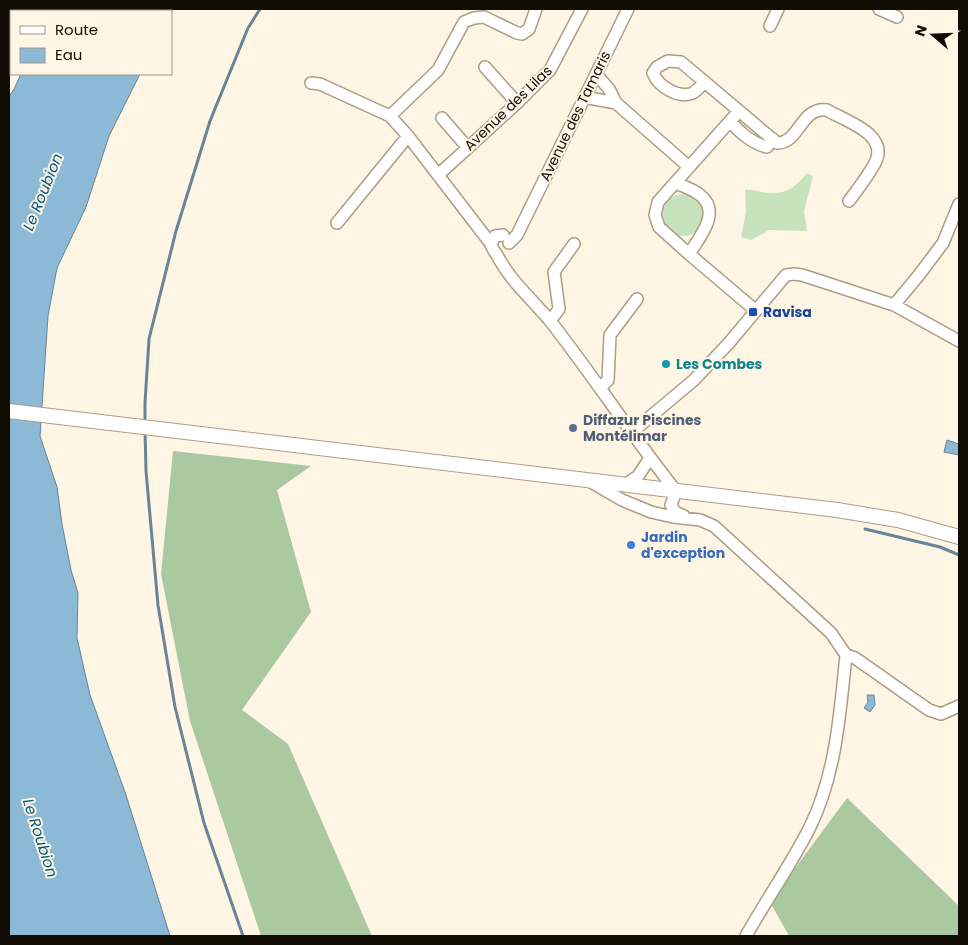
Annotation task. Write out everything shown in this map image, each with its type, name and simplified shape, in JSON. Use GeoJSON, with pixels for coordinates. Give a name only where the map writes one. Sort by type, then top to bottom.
{"type":"FeatureCollection","features":[{"type":"Feature","properties":{"kind":"main road"},"geometry":{"type":"LineString","coordinates":[[9,411],[846,511],[898,520],[959,537]]}},
{"type":"Feature","properties":{"kind":"street"},"geometry":{"type":"LineString","coordinates":[[390,116],[438,70],[464,22],[484,17],[516,33],[522,34],[529,30],[536,9]]}},
{"type":"Feature","properties":{"kind":"street","name":"Avenue des Lilas"},"geometry":{"type":"LineString","coordinates":[[438,174],[517,103],[550,70],[582,9]]}},
{"type":"Feature","properties":{"kind":"street","name":"Avenue des Tamaris"},"geometry":{"type":"LineString","coordinates":[[500,244],[517,235],[628,9]]}},
{"type":"Feature","properties":{"kind":"street"},"geometry":{"type":"LineString","coordinates":[[770,26],[778,9]]}},
{"type":"Feature","properties":{"kind":"street"},"geometry":{"type":"LineString","coordinates":[[880,9],[897,17]]}},
{"type":"Feature","properties":{"kind":"street"},"geometry":{"type":"LineString","coordinates":[[485,67],[517,103]]}},
{"type":"Feature","properties":{"kind":"street"},"geometry":{"type":"LineString","coordinates":[[596,74],[608,89],[616,104],[689,166]]}},
{"type":"Feature","properties":{"kind":"street"},"geometry":{"type":"LineString","coordinates":[[705,82],[777,144],[782,144],[811,113],[820,109],[827,110],[868,133],[877,143],[876,162],[849,201]]}},
{"type":"Feature","properties":{"kind":"street"},"geometry":{"type":"LineString","coordinates":[[311,83],[320,84],[390,116],[408,136],[482,234],[500,244],[504,268],[550,321],[601,388],[650,458],[676,490],[671,505],[675,512],[688,518]]}},
{"type":"Feature","properties":{"kind":"street"},"geometry":{"type":"LineString","coordinates":[[584,97],[616,104]]}},
{"type":"Feature","properties":{"kind":"street"},"geometry":{"type":"LineString","coordinates":[[739,111],[658,202],[655,215],[659,227],[755,310]]}},
{"type":"Feature","properties":{"kind":"street"},"geometry":{"type":"LineString","coordinates":[[442,118],[468,148]]}},
{"type":"Feature","properties":{"kind":"street"},"geometry":{"type":"LineString","coordinates":[[730,121],[735,128],[758,145],[767,147],[773,139]]}},
{"type":"Feature","properties":{"kind":"street"},"geometry":{"type":"LineString","coordinates":[[337,223],[408,136]]}},
{"type":"Feature","properties":{"kind":"street"},"geometry":{"type":"LineString","coordinates":[[675,182],[702,196],[708,207],[709,220],[689,254]]}},
{"type":"Feature","properties":{"kind":"street"},"geometry":{"type":"LineString","coordinates":[[894,305],[942,243],[959,204]]}},
{"type":"Feature","properties":{"kind":"street"},"geometry":{"type":"LineString","coordinates":[[672,239],[685,241],[698,239]]}},
{"type":"Feature","properties":{"kind":"street"},"geometry":{"type":"LineString","coordinates":[[550,321],[559,309],[554,272],[574,244]]}},
{"type":"Feature","properties":{"kind":"street"},"geometry":{"type":"LineString","coordinates":[[632,432],[694,380],[728,344],[786,275],[802,275],[894,305],[959,341]]}},
{"type":"Feature","properties":{"kind":"street"},"geometry":{"type":"LineString","coordinates":[[601,388],[608,380],[610,335],[637,299]]}},
{"type":"Feature","properties":{"kind":"street"},"geometry":{"type":"LineString","coordinates":[[625,485],[638,476],[650,458]]}},
{"type":"Feature","properties":{"kind":"street"},"geometry":{"type":"LineString","coordinates":[[589,481],[622,500],[652,512],[672,517],[700,520],[714,526],[831,633],[846,655],[855,658],[929,710],[942,714],[959,706]]}},
{"type":"Feature","properties":{"kind":"street"},"geometry":{"type":"LineString","coordinates":[[746,936],[810,827],[822,796],[831,765],[841,703],[846,655]]}},
{"type":"Feature","properties":{"kind":"green space"},"geometry":{"type":"Polygon","coordinates":[[[807,173],[813,176],[804,211],[807,231],[769,230],[751,240],[741,237],[746,212],[745,190],[766,193],[786,191],[799,182],[807,173]]]}},
{"type":"Feature","properties":{"kind":"green space"},"geometry":{"type":"Polygon","coordinates":[[[679,194],[687,194],[698,200],[704,215],[698,230],[687,236],[679,236],[668,230],[662,219],[662,211],[668,200],[679,194]]]}},
{"type":"Feature","properties":{"kind":"green space"},"geometry":{"type":"Polygon","coordinates":[[[173,451],[311,466],[277,490],[311,612],[242,710],[288,744],[372,936],[261,936],[190,721],[161,574],[173,451]]]}},
{"type":"Feature","properties":{"kind":"green space"},"geometry":{"type":"Polygon","coordinates":[[[847,798],[959,906],[959,936],[787,936],[788,934],[770,902],[847,798]]]}},
{"type":"Feature","properties":{"kind":"water"},"geometry":{"type":"Polygon","coordinates":[[[51,9],[173,9],[172,10],[51,9]]]}},
{"type":"Feature","properties":{"kind":"water","name":"Le Roubion"},"geometry":{"type":"Polygon","coordinates":[[[21,75],[140,75],[109,136],[86,207],[57,268],[48,316],[40,436],[57,487],[71,570],[78,593],[77,638],[90,695],[126,795],[170,936],[9,936],[9,97],[21,75]]]}},
{"type":"Feature","properties":{"kind":"water"},"geometry":{"type":"Polygon","coordinates":[[[947,440],[959,444],[959,455],[944,452],[947,440]]]}},
{"type":"Feature","properties":{"kind":"water"},"geometry":{"type":"Polygon","coordinates":[[[867,695],[874,695],[875,705],[870,712],[864,708],[868,702],[867,695]]]}},
{"type":"Feature","properties":{"kind":"waterway"},"geometry":{"type":"LineString","coordinates":[[145,424],[149,339],[176,231],[210,121],[248,28],[260,9]]}},
{"type":"Feature","properties":{"kind":"waterway"},"geometry":{"type":"LineString","coordinates":[[145,430],[146,471],[158,605],[175,707],[204,823],[243,936]]}},
{"type":"Feature","properties":{"kind":"waterway"},"geometry":{"type":"LineString","coordinates":[[865,529],[940,547],[959,555]]}},
{"type":"Feature","properties":{"kind":"place","name":"Ravisa"},"geometry":{"type":"Point","coordinates":[753,312]}},
{"type":"Feature","properties":{"kind":"place","name":"Les Combes"},"geometry":{"type":"Point","coordinates":[666,364]}},
{"type":"Feature","properties":{"kind":"place","name":"Diffazur Piscines Montélimar"},"geometry":{"type":"Point","coordinates":[573,428]}},
{"type":"Feature","properties":{"kind":"place","name":"Jardin d'exception"},"geometry":{"type":"Point","coordinates":[631,545]}}]}
